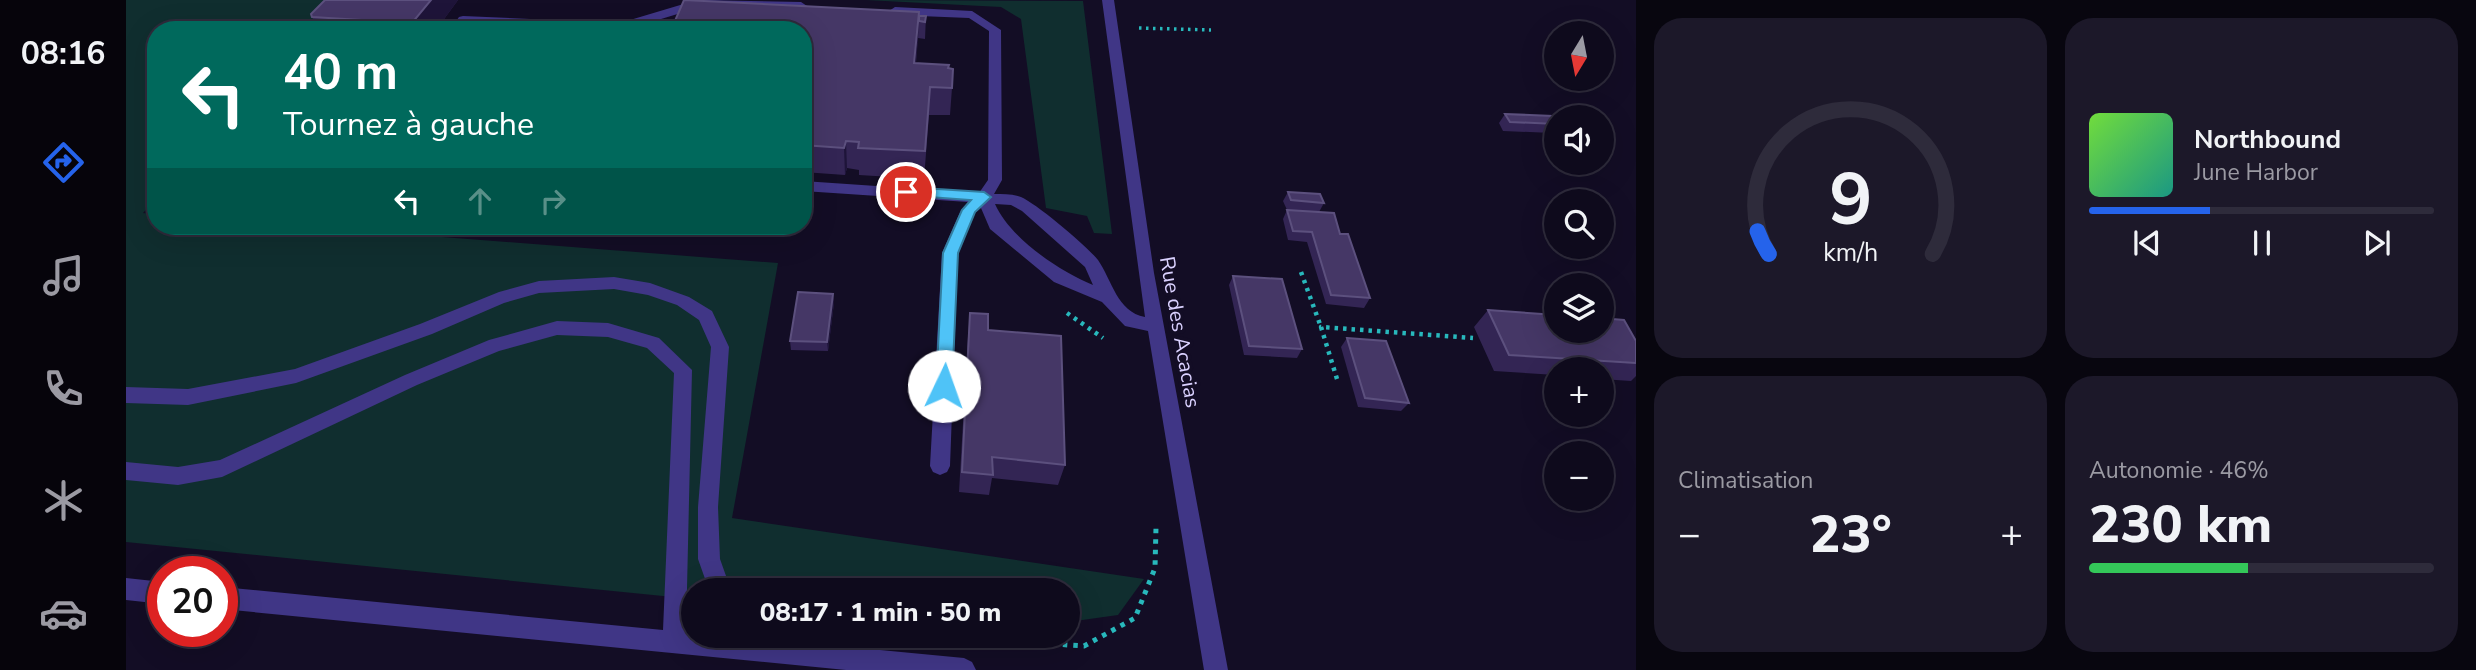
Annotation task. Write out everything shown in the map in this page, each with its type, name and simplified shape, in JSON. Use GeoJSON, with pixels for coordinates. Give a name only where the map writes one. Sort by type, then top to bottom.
{"type":"FeatureCollection","features":[{"type":"Feature","properties":{"kind":"lane","name":"Rue des Acacias"},"geometry":{"type":"LineString","coordinates":[[1108,0],[1156,326],[1216,670]]}},
{"type":"Feature","properties":{"kind":"lane"},"geometry":{"type":"LineString","coordinates":[[641,21],[706,1],[812,6]]}},
{"type":"Feature","properties":{"kind":"lane"},"geometry":{"type":"LineString","coordinates":[[879,10],[972,15],[995,30],[995,180],[984,197],[969,210],[950,253],[940,466]]}},
{"type":"Feature","properties":{"kind":"lane"},"geometry":{"type":"LineString","coordinates":[[462,21],[486,21]]}},
{"type":"Feature","properties":{"kind":"lane"},"geometry":{"type":"LineString","coordinates":[[812,187],[1014,200],[1027,207],[1091,263],[1108,298],[1131,321],[1156,326]]}},
{"type":"Feature","properties":{"kind":"lane"},"geometry":{"type":"LineString","coordinates":[[984,197],[996,225],[1045,266],[1060,278],[1108,298]]}},
{"type":"Feature","properties":{"kind":"lane"},"geometry":{"type":"LineString","coordinates":[[126,395],[188,397],[296,376],[426,330],[499,298],[539,287],[614,284],[650,289],[683,301],[706,316],[720,347],[708,507],[709,559],[716,578]]}},
{"type":"Feature","properties":{"kind":"lane"},"geometry":{"type":"LineString","coordinates":[[126,471],[178,476],[222,468],[423,375],[495,345],[557,328],[608,330],[653,343],[683,370],[674,642]]}},
{"type":"Feature","properties":{"kind":"lane"},"geometry":{"type":"LineString","coordinates":[[126,589],[147,591]]}},
{"type":"Feature","properties":{"kind":"lane"},"geometry":{"type":"LineString","coordinates":[[238,600],[681,642]]}},
{"type":"Feature","properties":{"kind":"lane"},"geometry":{"type":"LineString","coordinates":[[786,648],[964,670]]}},
{"type":"Feature","properties":{"kind":"path"},"geometry":{"type":"LineString","coordinates":[[1113,28],[1211,30]]}},
{"type":"Feature","properties":{"kind":"path"},"geometry":{"type":"LineString","coordinates":[[1301,272],[1337,379]]}},
{"type":"Feature","properties":{"kind":"path"},"geometry":{"type":"LineString","coordinates":[[1056,306],[1112,344]]}},
{"type":"Feature","properties":{"kind":"path"},"geometry":{"type":"LineString","coordinates":[[1321,327],[1473,338]]}},
{"type":"Feature","properties":{"kind":"path"},"geometry":{"type":"LineString","coordinates":[[1080,646],[1135,618],[1155,568],[1155,515]]}},
{"type":"Feature","properties":{"kind":"green space"},"geometry":{"type":"Polygon","coordinates":[[[126,0],[336,0],[317,21],[147,21],[147,209],[143,213],[147,214],[147,235],[416,235],[778,263],[732,518],[1144,579],[1118,615],[1080,620],[1080,578],[681,578],[681,598],[126,542],[126,0]]]}},
{"type":"Feature","properties":{"kind":"green space"},"geometry":{"type":"Polygon","coordinates":[[[866,0],[1083,1],[1112,234],[1094,233],[1087,216],[1046,208],[1021,19],[1001,7],[866,0]]]}},
{"type":"Feature","properties":{"kind":"building"},"geometry":{"type":"Polygon","coordinates":[[[325,0],[431,0],[414,21],[312,17],[311,14],[325,0]]]}},
{"type":"Feature","properties":{"kind":"building"},"geometry":{"type":"Polygon","coordinates":[[[684,0],[919,12],[914,63],[949,65],[948,68],[953,69],[952,88],[930,87],[925,151],[858,148],[859,142],[846,141],[844,148],[812,146],[812,21],[675,21],[684,0]]]}},
{"type":"Feature","properties":{"kind":"building"},"geometry":{"type":"Polygon","coordinates":[[[919,16],[926,16],[925,22],[919,21],[919,16]]]}},
{"type":"Feature","properties":{"kind":"building"},"geometry":{"type":"Polygon","coordinates":[[[1505,114],[1544,116],[1544,123],[1510,122],[1505,114]]]}},
{"type":"Feature","properties":{"kind":"building"},"geometry":{"type":"Polygon","coordinates":[[[1288,192],[1320,194],[1324,203],[1291,200],[1288,192]]]}},
{"type":"Feature","properties":{"kind":"building"},"geometry":{"type":"Polygon","coordinates":[[[1287,210],[1334,213],[1340,234],[1348,234],[1370,298],[1331,295],[1312,232],[1293,231],[1287,210]]]}},
{"type":"Feature","properties":{"kind":"building"},"geometry":{"type":"Polygon","coordinates":[[[1233,276],[1282,279],[1302,349],[1249,346],[1233,276]]]}},
{"type":"Feature","properties":{"kind":"building"},"geometry":{"type":"Polygon","coordinates":[[[798,292],[833,294],[827,342],[790,341],[798,292]]]}},
{"type":"Feature","properties":{"kind":"building"},"geometry":{"type":"Polygon","coordinates":[[[1488,310],[1544,314],[1544,343],[1614,343],[1614,319],[1624,320],[1636,341],[1636,363],[1614,362],[1614,357],[1509,355],[1488,310]]]}},
{"type":"Feature","properties":{"kind":"building"},"geometry":{"type":"Polygon","coordinates":[[[970,313],[988,314],[988,330],[1061,336],[1065,465],[992,457],[993,475],[962,472],[970,313]]]}},
{"type":"Feature","properties":{"kind":"building"},"geometry":{"type":"Polygon","coordinates":[[[1347,338],[1386,341],[1409,403],[1365,398],[1347,338]]]}},
{"type":"Feature","properties":{"kind":"route"},"geometry":{"type":"LineString","coordinates":[[906,192],[984,197],[969,210],[950,253],[944,386]]}}]}
